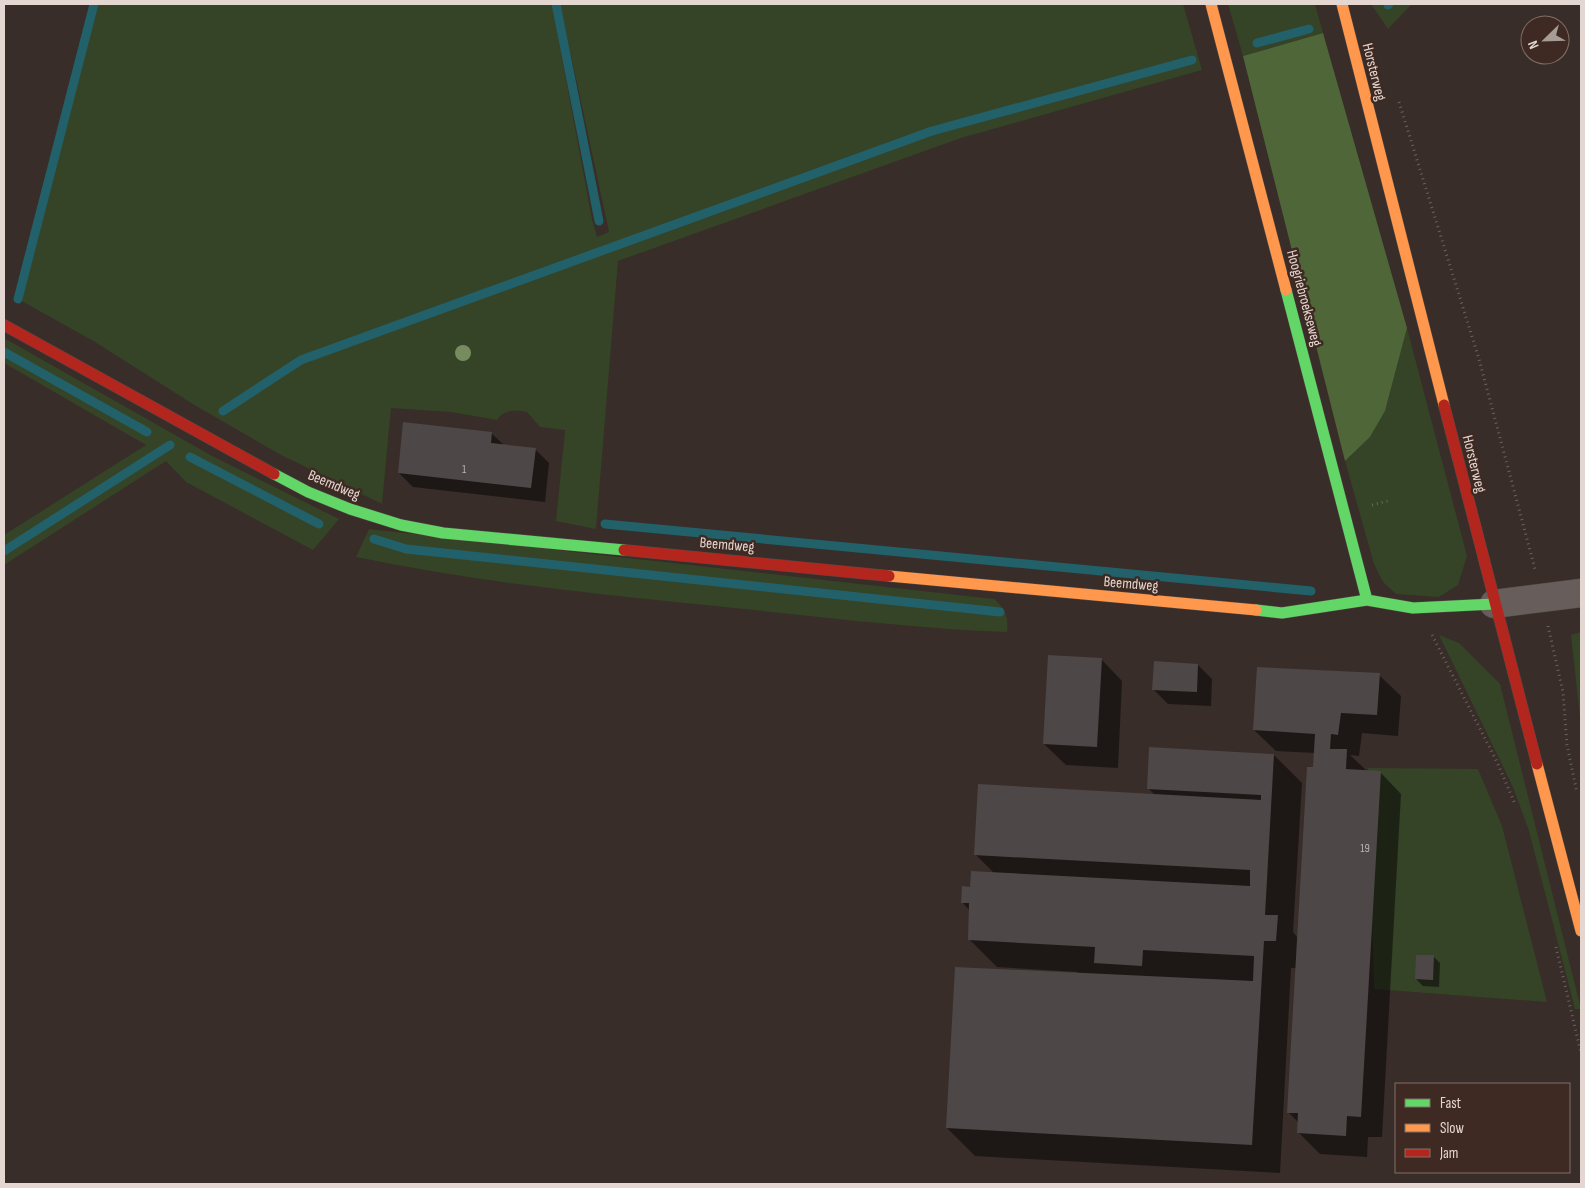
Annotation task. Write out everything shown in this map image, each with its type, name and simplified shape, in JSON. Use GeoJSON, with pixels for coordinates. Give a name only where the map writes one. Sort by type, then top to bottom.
{"type":"FeatureCollection","features":[{"type":"Feature","properties":{"kind":"street","name":"Hoogriebroekseweg"},"geometry":{"type":"LineString","coordinates":[[1211,4],[1368,600]]}},
{"type":"Feature","properties":{"kind":"street","name":"Horsterweg"},"geometry":{"type":"LineString","coordinates":[[1342,4],[1494,604],[1581,931]]}},
{"type":"Feature","properties":{"kind":"street","name":"Beemdweg"},"geometry":{"type":"LineString","coordinates":[[4,325],[308,492],[350,509],[401,525],[452,534],[1282,613],[1368,600],[1413,608],[1494,604]]}},
{"type":"Feature","properties":{"kind":"street"},"geometry":{"type":"LineString","coordinates":[[1494,604],[1581,593]]}},
{"type":"Feature","properties":{"kind":"path"},"geometry":{"type":"LineString","coordinates":[[1398,98],[1479,359],[1542,598],[1562,692],[1567,745],[1578,797]]}},
{"type":"Feature","properties":{"kind":"path"},"geometry":{"type":"LineString","coordinates":[[1413,608],[1441,653],[1497,762],[1516,808]]}},
{"type":"Feature","properties":{"kind":"path"},"geometry":{"type":"LineString","coordinates":[[1553,937],[1581,1052]]}},
{"type":"Feature","properties":{"kind":"green space"},"geometry":{"type":"Polygon","coordinates":[[[93,4],[552,4],[597,237],[609,232],[560,4],[1183,4],[1202,70],[961,138],[618,261],[596,529],[556,521],[565,430],[540,427],[527,412],[506,412],[497,420],[451,412],[391,408],[382,504],[281,455],[196,406],[95,342],[18,299],[93,4]]]}},
{"type":"Feature","properties":{"kind":"green space"},"geometry":{"type":"Polygon","coordinates":[[[1228,4],[1315,4],[1323,33],[1243,56],[1228,4]]]}},
{"type":"Feature","properties":{"kind":"green space"},"geometry":{"type":"Polygon","coordinates":[[[1371,4],[1412,4],[1388,29],[1371,4]]]}},
{"type":"Feature","properties":{"kind":"green space"},"geometry":{"type":"Polygon","coordinates":[[[1323,33],[1407,328],[1385,411],[1370,437],[1345,461],[1243,56],[1323,33]]]}},
{"type":"Feature","properties":{"kind":"green space"},"geometry":{"type":"Polygon","coordinates":[[[1407,328],[1467,556],[1458,585],[1439,597],[1396,594],[1383,582],[1374,564],[1345,461],[1370,437],[1385,411],[1407,328]]]}},
{"type":"Feature","properties":{"kind":"green space"},"geometry":{"type":"Polygon","coordinates":[[[4,338],[214,457],[339,519],[313,550],[186,482],[166,461],[4,565],[4,535],[146,445],[4,363],[4,338]]]}},
{"type":"Feature","properties":{"kind":"green space"},"geometry":{"type":"Polygon","coordinates":[[[369,529],[994,599],[1001,606],[1005,614],[1007,632],[894,624],[573,591],[443,573],[356,557],[369,529]]]}},
{"type":"Feature","properties":{"kind":"green space"},"geometry":{"type":"Polygon","coordinates":[[[1581,632],[1581,727],[1571,635],[1581,632]]]}},
{"type":"Feature","properties":{"kind":"green space"},"geometry":{"type":"Polygon","coordinates":[[[1439,635],[1459,643],[1500,684],[1581,1009],[1575,1009],[1529,831],[1513,787],[1439,635]]]}},
{"type":"Feature","properties":{"kind":"green space"},"geometry":{"type":"Polygon","coordinates":[[[1368,768],[1478,769],[1502,826],[1547,1002],[1374,989],[1368,768]]]}},
{"type":"Feature","properties":{"kind":"building"},"geometry":{"type":"Polygon","coordinates":[[[403,422],[492,432],[491,443],[536,448],[531,488],[398,473],[403,422]]]}},
{"type":"Feature","properties":{"kind":"building"},"geometry":{"type":"Polygon","coordinates":[[[1048,655],[1102,658],[1097,747],[1043,744],[1048,655]]]}},
{"type":"Feature","properties":{"kind":"building"},"geometry":{"type":"Polygon","coordinates":[[[1154,661],[1198,664],[1197,692],[1152,690],[1154,661]]]}},
{"type":"Feature","properties":{"kind":"building"},"geometry":{"type":"Polygon","coordinates":[[[1257,667],[1380,673],[1377,715],[1341,713],[1338,735],[1331,734],[1330,749],[1347,749],[1346,769],[1381,771],[1361,1117],[1347,1116],[1346,1136],[1297,1133],[1298,1113],[1287,1113],[1307,767],[1313,767],[1315,734],[1253,730],[1257,667]]]}},
{"type":"Feature","properties":{"kind":"building"},"geometry":{"type":"Polygon","coordinates":[[[1149,747],[1274,754],[1265,915],[1278,915],[1276,941],[1264,941],[1252,1145],[946,1128],[955,967],[1253,981],[1254,956],[1143,950],[1142,966],[1094,963],[1095,947],[968,940],[969,903],[961,903],[962,886],[970,887],[971,871],[1250,886],[1250,870],[974,855],[978,784],[1261,800],[1261,795],[1147,789],[1149,747]]]}},
{"type":"Feature","properties":{"kind":"building"},"geometry":{"type":"Polygon","coordinates":[[[1416,955],[1434,955],[1433,980],[1415,979],[1416,955]]]}},
{"type":"Feature","properties":{"kind":"waterway"},"geometry":{"type":"LineString","coordinates":[[18,299],[94,4]]}},
{"type":"Feature","properties":{"kind":"waterway"},"geometry":{"type":"LineString","coordinates":[[556,4],[599,221]]}},
{"type":"Feature","properties":{"kind":"waterway"},"geometry":{"type":"LineString","coordinates":[[1257,43],[1309,29]]}},
{"type":"Feature","properties":{"kind":"waterway"},"geometry":{"type":"LineString","coordinates":[[223,411],[301,360],[932,131],[1192,60]]}},
{"type":"Feature","properties":{"kind":"waterway"},"geometry":{"type":"LineString","coordinates":[[4,352],[147,432]]}},
{"type":"Feature","properties":{"kind":"waterway"},"geometry":{"type":"LineString","coordinates":[[4,551],[170,445]]}},
{"type":"Feature","properties":{"kind":"waterway"},"geometry":{"type":"LineString","coordinates":[[190,457],[319,524]]}},
{"type":"Feature","properties":{"kind":"waterway"},"geometry":{"type":"LineString","coordinates":[[605,524],[1311,591]]}},
{"type":"Feature","properties":{"kind":"waterway"},"geometry":{"type":"LineString","coordinates":[[374,539],[406,549],[1000,612]]}},
{"type":"Feature","properties":{"kind":"traffic: fast"},"geometry":{"type":"LineString","coordinates":[[1286,290],[1367,600]]}},
{"type":"Feature","properties":{"kind":"traffic: fast"},"geometry":{"type":"LineString","coordinates":[[274,474],[308,492],[350,509],[401,525],[443,533],[624,550]]}},
{"type":"Feature","properties":{"kind":"traffic: fast"},"geometry":{"type":"LineString","coordinates":[[1256,610],[1282,613],[1367,600],[1413,608],[1494,604]]}},
{"type":"Feature","properties":{"kind":"traffic: slow"},"geometry":{"type":"LineString","coordinates":[[1211,4],[1286,290]]}},
{"type":"Feature","properties":{"kind":"traffic: slow"},"geometry":{"type":"LineString","coordinates":[[1342,4],[1444,405]]}},
{"type":"Feature","properties":{"kind":"traffic: slow"},"geometry":{"type":"LineString","coordinates":[[889,576],[1256,610]]}},
{"type":"Feature","properties":{"kind":"traffic: slow"},"geometry":{"type":"LineString","coordinates":[[1537,764],[1581,931]]}},
{"type":"Feature","properties":{"kind":"traffic: jam"},"geometry":{"type":"LineString","coordinates":[[4,325],[274,474]]}},
{"type":"Feature","properties":{"kind":"traffic: jam"},"geometry":{"type":"LineString","coordinates":[[1444,405],[1537,764]]}},
{"type":"Feature","properties":{"kind":"traffic: jam"},"geometry":{"type":"LineString","coordinates":[[624,550],[889,576]]}}]}
